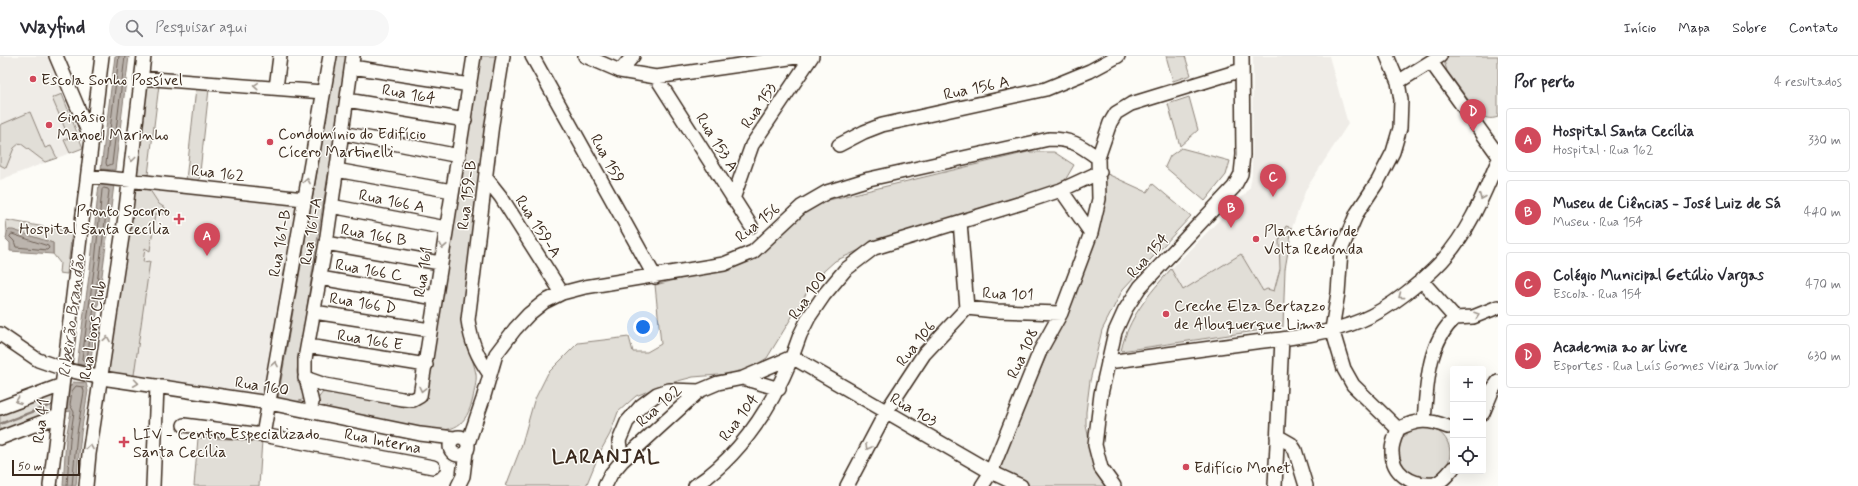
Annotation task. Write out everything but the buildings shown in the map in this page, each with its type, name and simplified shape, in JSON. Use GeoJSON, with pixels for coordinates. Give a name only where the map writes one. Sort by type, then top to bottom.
{"type":"FeatureCollection","features":[{"type":"Feature","properties":{"kind":"street"},"geometry":{"type":"LineString","coordinates":[[56,56],[92,142]]}},
{"type":"Feature","properties":{"kind":"street","name":"Rua 41"},"geometry":{"type":"LineString","coordinates":[[50,486],[58,415],[92,176],[92,142],[102,56]]}},
{"type":"Feature","properties":{"kind":"street","name":"Rua Lions Club"},"geometry":{"type":"LineString","coordinates":[[86,486],[123,179],[144,56]]}},
{"type":"Feature","properties":{"kind":"street"},"geometry":{"type":"LineString","coordinates":[[276,88],[280,56]]}},
{"type":"Feature","properties":{"kind":"street","name":"Rua 161-B"},"geometry":{"type":"LineString","coordinates":[[263,435],[330,56]]}},
{"type":"Feature","properties":{"kind":"street","name":"Rua 161"},"geometry":{"type":"LineString","coordinates":[[306,378],[325,385],[413,400],[418,398],[422,392],[440,263],[465,120],[474,56]]}},
{"type":"Feature","properties":{"kind":"street","name":"Rua 159-B"},"geometry":{"type":"LineString","coordinates":[[489,374],[476,354],[468,320],[495,101],[503,56]]}},
{"type":"Feature","properties":{"kind":"street","name":"Rua 159"},"geometry":{"type":"LineString","coordinates":[[532,56],[655,277]]}},
{"type":"Feature","properties":{"kind":"street"},"geometry":{"type":"LineString","coordinates":[[541,72],[544,56]]}},
{"type":"Feature","properties":{"kind":"street"},"geometry":{"type":"LineString","coordinates":[[585,56],[620,71],[656,76],[803,56]]}},
{"type":"Feature","properties":{"kind":"street"},"geometry":{"type":"LineString","coordinates":[[620,71],[633,56]]}},
{"type":"Feature","properties":{"kind":"street","name":"Rua 153"},"geometry":{"type":"LineString","coordinates":[[733,199],[752,145],[812,56]]}},
{"type":"Feature","properties":{"kind":"street","name":"Rua 156 A"},"geometry":{"type":"LineString","coordinates":[[839,145],[864,132],[882,125],[1046,89],[1083,74],[1118,56]]}},
{"type":"Feature","properties":{"kind":"street","name":"Rua 154"},"geometry":{"type":"LineString","coordinates":[[1114,486],[1101,468],[1095,445],[1101,394],[1118,324],[1137,291],[1165,259],[1226,198],[1238,182],[1242,163],[1242,56]]}},
{"type":"Feature","properties":{"kind":"street"},"geometry":{"type":"LineString","coordinates":[[1387,56],[1398,82],[1401,100],[1400,128],[1393,152],[1378,181],[1357,213],[1341,250],[1338,293],[1332,329],[1344,369],[1353,386],[1398,429]]}},
{"type":"Feature","properties":{"kind":"street"},"geometry":{"type":"LineString","coordinates":[[1398,82],[1435,59],[1498,155]]}},
{"type":"Feature","properties":{"kind":"street","name":"Rua 164"},"geometry":{"type":"LineString","coordinates":[[353,62],[470,85]]}},
{"type":"Feature","properties":{"kind":"street","name":"Rua 161-A"},"geometry":{"type":"LineString","coordinates":[[311,407],[305,366],[326,243],[353,62]]}},
{"type":"Feature","properties":{"kind":"street"},"geometry":{"type":"LineString","coordinates":[[1098,158],[1110,123],[1116,114],[1131,104],[1242,70]]}},
{"type":"Feature","properties":{"kind":"street","name":"Rua 153 A"},"geometry":{"type":"LineString","coordinates":[[656,76],[751,226]]}},
{"type":"Feature","properties":{"kind":"street"},"geometry":{"type":"LineString","coordinates":[[141,78],[323,92]]}},
{"type":"Feature","properties":{"kind":"street","name":"Rua 164"},"geometry":{"type":"LineString","coordinates":[[347,100],[465,120]]}},
{"type":"Feature","properties":{"kind":"street"},"geometry":{"type":"LineString","coordinates":[[342,132],[459,156]]}},
{"type":"Feature","properties":{"kind":"street","name":"Rua 156"},"geometry":{"type":"LineString","coordinates":[[458,486],[463,476],[459,445],[476,422],[496,354],[515,329],[529,314],[544,302],[562,293],[585,287],[655,277],[724,264],[753,252],[801,207],[827,192],[869,179],[1049,139],[1064,139],[1077,143],[1098,158]]}},
{"type":"Feature","properties":{"kind":"street","name":"Rua 108"},"geometry":{"type":"LineString","coordinates":[[982,486],[991,472],[1040,351],[1061,313],[1091,233],[1099,199],[1100,172],[1098,158]]}},
{"type":"Feature","properties":{"kind":"street"},"geometry":{"type":"LineString","coordinates":[[1108,362],[1282,339],[1332,329],[1361,320],[1376,313],[1421,280],[1442,261],[1478,207],[1498,161]]}},
{"type":"Feature","properties":{"kind":"street"},"geometry":{"type":"LineString","coordinates":[[336,170],[452,191]]}},
{"type":"Feature","properties":{"kind":"street","name":"Rua 100"},"geometry":{"type":"LineString","coordinates":[[792,357],[800,335],[809,317],[824,295],[845,270],[874,248],[1061,190],[1100,172]]}},
{"type":"Feature","properties":{"kind":"street","name":"Rua 162"},"geometry":{"type":"LineString","coordinates":[[92,176],[304,199]]}},
{"type":"Feature","properties":{"kind":"street","name":"Rua 159-A"},"geometry":{"type":"LineString","coordinates":[[486,178],[501,197],[562,293]]}},
{"type":"Feature","properties":{"kind":"street"},"geometry":{"type":"LineString","coordinates":[[1061,190],[1091,233]]}},
{"type":"Feature","properties":{"kind":"street","name":"Rua 166 A"},"geometry":{"type":"LineString","coordinates":[[331,206],[446,228]]}},
{"type":"Feature","properties":{"kind":"street","name":"Rua 101"},"geometry":{"type":"LineString","coordinates":[[960,222],[967,308],[996,311],[1061,313]]}},
{"type":"Feature","properties":{"kind":"street","name":"Rua 166 B"},"geometry":{"type":"LineString","coordinates":[[326,243],[440,263]]}},
{"type":"Feature","properties":{"kind":"street","name":"Rua 166 C"},"geometry":{"type":"LineString","coordinates":[[320,278],[435,298]]}},
{"type":"Feature","properties":{"kind":"street"},"geometry":{"type":"LineString","coordinates":[[1421,280],[1455,318]]}},
{"type":"Feature","properties":{"kind":"street"},"geometry":{"type":"LineString","coordinates":[[1424,421],[1433,352],[1438,338],[1455,318],[1473,317],[1498,307]]}},
{"type":"Feature","properties":{"kind":"street","name":"Rua 106"},"geometry":{"type":"LineString","coordinates":[[847,486],[886,412],[924,354],[967,308]]}},
{"type":"Feature","properties":{"kind":"street","name":"Rua 166 D"},"geometry":{"type":"LineString","coordinates":[[314,312],[430,330]]}},
{"type":"Feature","properties":{"kind":"street"},"geometry":{"type":"LineString","coordinates":[[0,334],[38,360],[64,374],[99,377]]}},
{"type":"Feature","properties":{"kind":"street"},"geometry":{"type":"LineString","coordinates":[[472,338],[496,354]]}},
{"type":"Feature","properties":{"kind":"street"},"geometry":{"type":"LineString","coordinates":[[1275,486],[1282,339]]}},
{"type":"Feature","properties":{"kind":"street","name":"Rua 166 E"},"geometry":{"type":"LineString","coordinates":[[308,346],[426,365]]}},
{"type":"Feature","properties":{"kind":"street"},"geometry":{"type":"LineString","coordinates":[[605,486],[611,474],[622,460],[619,441],[627,422],[641,406],[656,394],[668,390],[699,391],[718,383],[743,378],[792,357]]}},
{"type":"Feature","properties":{"kind":"street","name":"Rua 104"},"geometry":{"type":"LineString","coordinates":[[701,484],[727,460],[746,438],[779,389],[792,357]]}},
{"type":"Feature","properties":{"kind":"street","name":"Rua 103"},"geometry":{"type":"LineString","coordinates":[[792,357],[991,472],[1022,486]]}},
{"type":"Feature","properties":{"kind":"street"},"geometry":{"type":"LineString","coordinates":[[0,408],[64,374]]}},
{"type":"Feature","properties":{"kind":"street","name":"Rua 160"},"geometry":{"type":"LineString","coordinates":[[99,377],[269,403],[311,407],[459,445]]}},
{"type":"Feature","properties":{"kind":"street"},"geometry":{"type":"LineString","coordinates":[[743,378],[779,389]]}},
{"type":"Feature","properties":{"kind":"street"},"geometry":{"type":"LineString","coordinates":[[1486,406],[1493,389],[1498,382]]}},
{"type":"Feature","properties":{"kind":"street"},"geometry":{"type":"LineString","coordinates":[[311,407],[317,391],[325,385]]}},
{"type":"Feature","properties":{"kind":"street"},"geometry":{"type":"LineString","coordinates":[[153,486],[157,386]]}},
{"type":"Feature","properties":{"kind":"street","name":"Rua 102"},"geometry":{"type":"LineString","coordinates":[[622,460],[699,391]]}},
{"type":"Feature","properties":{"kind":"street"},"geometry":{"type":"LineString","coordinates":[[0,438],[58,415]]}},
{"type":"Feature","properties":{"kind":"street"},"geometry":{"type":"LineString","coordinates":[[1448,427],[1432,421],[1408,424],[1398,429],[1392,449],[1394,464],[1401,476],[1411,482],[1422,485],[1435,484],[1444,479],[1450,472]]}},
{"type":"Feature","properties":{"kind":"street","name":"Rua Interna"},"geometry":{"type":"LineString","coordinates":[[184,425],[263,435],[433,467]]}},
{"type":"Feature","properties":{"kind":"street"},"geometry":{"type":"LineString","coordinates":[[1277,436],[1291,444],[1295,450],[1306,486]]}},
{"type":"Feature","properties":{"kind":"shaded area"},"geometry":{"type":"Polygon","coordinates":[[[0,56],[47,56],[83,148],[0,180],[0,56]]]}},
{"type":"Feature","properties":{"kind":"shaded area"},"geometry":{"type":"Polygon","coordinates":[[[337,56],[348,56],[297,371],[304,398],[295,402],[278,398],[337,56]]]}},
{"type":"Feature","properties":{"kind":"shaded area"},"geometry":{"type":"Polygon","coordinates":[[[480,56],[498,56],[463,327],[465,339],[476,374],[473,398],[467,416],[457,426],[444,430],[426,430],[321,408],[317,405],[317,400],[323,392],[327,391],[425,400],[428,391],[439,311],[480,56]]]}},
{"type":"Feature","properties":{"kind":"shaded area"},"geometry":{"type":"Polygon","coordinates":[[[1166,56],[1185,56],[1191,75],[1173,81],[1166,56]]]}},
{"type":"Feature","properties":{"kind":"shaded area"},"geometry":{"type":"Polygon","coordinates":[[[1253,56],[1329,56],[1348,124],[1306,189],[1292,228],[1285,269],[1283,327],[1121,351],[1123,341],[1132,319],[1150,292],[1246,193],[1250,187],[1252,175],[1253,56]]]}},
{"type":"Feature","properties":{"kind":"shaded area"},"geometry":{"type":"Polygon","coordinates":[[[1446,56],[1498,56],[1498,117],[1487,118],[1478,113],[1447,71],[1444,61],[1446,56]]]}},
{"type":"Feature","properties":{"kind":"shaded area"},"geometry":{"type":"Polygon","coordinates":[[[147,84],[159,85],[148,175],[137,174],[147,84]]]}},
{"type":"Feature","properties":{"kind":"shaded area"},"geometry":{"type":"Polygon","coordinates":[[[196,88],[209,89],[199,181],[186,180],[196,88]]]}},
{"type":"Feature","properties":{"kind":"shaded area"},"geometry":{"type":"Polygon","coordinates":[[[62,94],[83,148],[70,153],[64,140],[69,138],[52,98],[62,94]]]}},
{"type":"Feature","properties":{"kind":"shaded area"},"geometry":{"type":"Polygon","coordinates":[[[1189,97],[1198,130],[1180,146],[1168,104],[1189,97]]]}},
{"type":"Feature","properties":{"kind":"shaded area"},"geometry":{"type":"Polygon","coordinates":[[[30,112],[45,148],[51,146],[57,158],[45,162],[20,143],[14,148],[6,168],[0,165],[0,125],[30,112]]]}},
{"type":"Feature","properties":{"kind":"shaded area"},"geometry":{"type":"Polygon","coordinates":[[[1181,148],[1230,161],[1226,175],[1205,201],[1165,167],[1170,156],[1181,148]]]}},
{"type":"Feature","properties":{"kind":"shaded area"},"geometry":{"type":"Polygon","coordinates":[[[1028,152],[1054,152],[1074,165],[1064,182],[1049,191],[875,243],[835,261],[815,279],[767,358],[743,373],[693,377],[663,385],[636,396],[618,412],[610,434],[600,452],[586,486],[506,486],[521,447],[534,401],[548,373],[578,343],[629,337],[633,352],[647,352],[661,344],[655,285],[728,267],[808,205],[1028,152]]]}},
{"type":"Feature","properties":{"kind":"shaded area"},"geometry":{"type":"Polygon","coordinates":[[[1103,172],[1147,192],[1153,184],[1191,216],[1123,289],[1102,330],[1090,381],[1086,425],[1091,450],[1111,486],[1027,486],[995,471],[1061,323],[1103,172]]]}},
{"type":"Feature","properties":{"kind":"shaded area"},"geometry":{"type":"Polygon","coordinates":[[[129,180],[304,199],[269,403],[102,378],[129,180]]]}},
{"type":"Feature","properties":{"kind":"shaded area"},"geometry":{"type":"Polygon","coordinates":[[[129,180],[144,181],[159,204],[171,212],[170,214],[155,214],[150,251],[145,248],[143,262],[150,261],[133,382],[102,378],[129,180]]]}},
{"type":"Feature","properties":{"kind":"shaded area"},"geometry":{"type":"Polygon","coordinates":[[[6,220],[72,232],[67,274],[59,273],[60,263],[53,254],[53,243],[9,230],[7,232],[6,220]]]}},
{"type":"Feature","properties":{"kind":"shaded area"},"geometry":{"type":"Polygon","coordinates":[[[1286,226],[1292,228],[1285,269],[1283,327],[1121,351],[1124,339],[1140,307],[1171,269],[1183,290],[1241,254],[1263,291],[1267,289],[1274,291],[1280,269],[1279,241],[1286,226]]]}},
{"type":"Feature","properties":{"kind":"shaded area"},"geometry":{"type":"Polygon","coordinates":[[[62,385],[58,416],[0,438],[0,408],[62,385]]]}},
{"type":"Feature","properties":{"kind":"shaded area"},"geometry":{"type":"Polygon","coordinates":[[[1424,427],[1434,429],[1442,435],[1448,443],[1450,453],[1448,463],[1442,471],[1434,477],[1424,479],[1414,477],[1406,471],[1400,463],[1398,453],[1400,443],[1406,435],[1414,429],[1424,427]]]}},
{"type":"Feature","properties":{"kind":"shaded area"},"geometry":{"type":"Polygon","coordinates":[[[198,438],[262,440],[259,486],[194,486],[198,438]]]}},
{"type":"Feature","properties":{"kind":"water"},"geometry":{"type":"Polygon","coordinates":[[[115,56],[129,56],[115,170],[101,169],[115,56]]]}},
{"type":"Feature","properties":{"kind":"water"},"geometry":{"type":"Polygon","coordinates":[[[99,184],[114,185],[90,366],[77,364],[91,261],[99,184]]]}},
{"type":"Feature","properties":{"kind":"water"},"geometry":{"type":"Polygon","coordinates":[[[9,230],[53,243],[53,254],[10,251],[10,243],[6,239],[7,232],[9,230]]]}},
{"type":"Feature","properties":{"kind":"water"},"geometry":{"type":"Polygon","coordinates":[[[73,382],[86,383],[88,391],[81,433],[76,486],[63,486],[66,438],[71,411],[65,412],[68,390],[73,382]]]}},
{"type":"Feature","properties":{"kind":"waterway"},"geometry":{"type":"LineString","coordinates":[[0,424],[56,403]]}},
{"type":"Feature","properties":{"kind":"place","name":"Escola Sonho Possível"},"geometry":{"type":"Point","coordinates":[33,79]}},
{"type":"Feature","properties":{"kind":"place","name":"Ginásio Manoel Marinho"},"geometry":{"type":"Point","coordinates":[49,125]}},
{"type":"Feature","properties":{"kind":"place","name":"Academia ao ar livre"},"geometry":{"type":"Point","coordinates":[1473,132]}},
{"type":"Feature","properties":{"kind":"place","name":"Condomínio do Edifício Cícero Martinelli"},"geometry":{"type":"Point","coordinates":[270,142]}},
{"type":"Feature","properties":{"kind":"place","name":"Colégio Municipal Getúlio Vargas"},"geometry":{"type":"Point","coordinates":[1273,197]}},
{"type":"Feature","properties":{"kind":"place","name":"Pronto Socorro Hospital Santa Cecília"},"geometry":{"type":"Point","coordinates":[179,219]}},
{"type":"Feature","properties":{"kind":"place","name":"Museu de Ciências - José Luiz de Sá"},"geometry":{"type":"Point","coordinates":[1231,228]}},
{"type":"Feature","properties":{"kind":"place","name":"Planetário de Volta Redonda"},"geometry":{"type":"Point","coordinates":[1256,239]}},
{"type":"Feature","properties":{"kind":"place","name":"Hospital Santa Cecília"},"geometry":{"type":"Point","coordinates":[207,256]}},
{"type":"Feature","properties":{"kind":"place","name":"Creche Elza Bertazzo de Albuquerque Lima"},"geometry":{"type":"Point","coordinates":[1166,314]}},
{"type":"Feature","properties":{"kind":"place","name":"LIV - Centro Especializado Santa Cecília"},"geometry":{"type":"Point","coordinates":[124,442]}},
{"type":"Feature","properties":{"kind":"place","name":"Edifício Monet"},"geometry":{"type":"Point","coordinates":[1186,467]}},
{"type":"Feature","properties":{"kind":"district","name":"LARANJAL"},"geometry":{"type":"Point","coordinates":[606,456]}},
{"type":"Feature","properties":{"kind":"water label","name":"Ribeirão Brandão"},"geometry":{"type":"Point","coordinates":[71,316]}}]}
